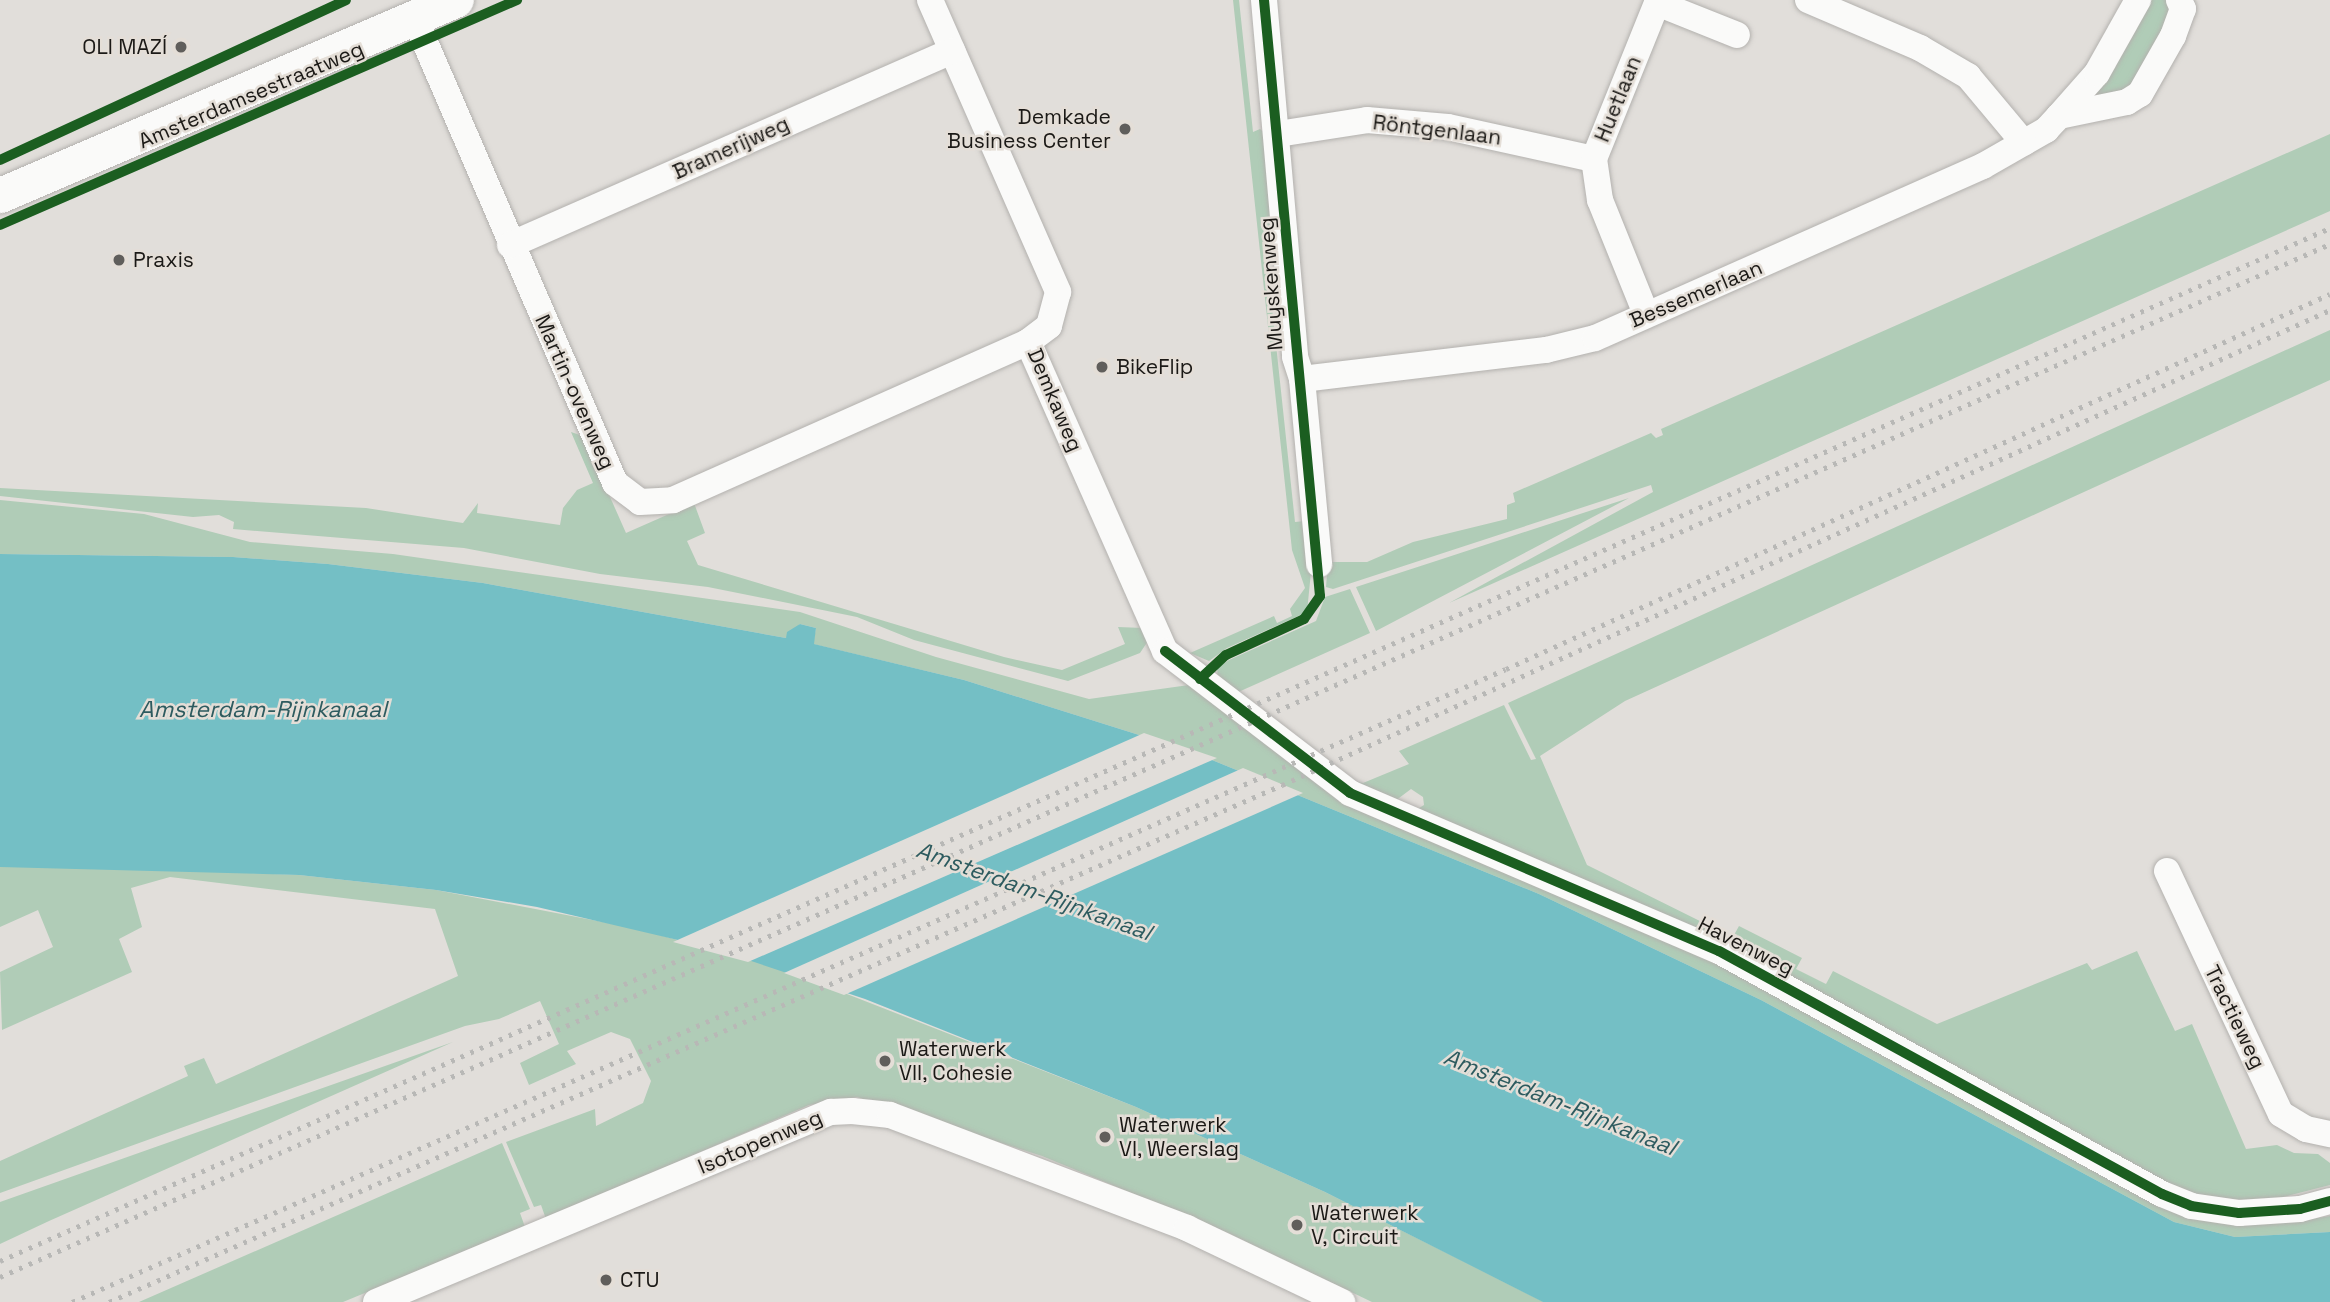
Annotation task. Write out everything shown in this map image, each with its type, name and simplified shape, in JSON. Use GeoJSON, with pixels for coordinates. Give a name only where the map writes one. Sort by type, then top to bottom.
{"type":"FeatureCollection","features":[{"type":"Feature","properties":{"kind":"main road","name":"Amsterdamsestraatweg"},"geometry":{"type":"LineString","coordinates":[[0,195],[456,0]]}},
{"type":"Feature","properties":{"kind":"street","name":"Demkaweg"},"geometry":{"type":"LineString","coordinates":[[930,0],[1058,292],[1049,326],[1028,342],[1165,651]]}},
{"type":"Feature","properties":{"kind":"street","name":"Muyskenweg"},"geometry":{"type":"LineString","coordinates":[[1264,0],[1278,134],[1294,343],[1302,379],[1319,564]]}},
{"type":"Feature","properties":{"kind":"street"},"geometry":{"type":"LineString","coordinates":[[1808,0],[1920,48],[1968,76],[2024,143]]}},
{"type":"Feature","properties":{"kind":"street","name":"Bessemerlaan"},"geometry":{"type":"LineString","coordinates":[[1302,379],[1545,350],[1595,338],[1971,172],[2024,143],[2059,116],[2097,73],[2138,0]]}},
{"type":"Feature","properties":{"kind":"street","name":"Bessemerlaan"},"geometry":{"type":"LineString","coordinates":[[2059,116],[2127,103],[2140,94],[2174,36],[2183,9],[2179,0]]}},
{"type":"Feature","properties":{"kind":"street"},"geometry":{"type":"LineString","coordinates":[[1657,2],[1737,35]]}},
{"type":"Feature","properties":{"kind":"street","name":"Huetlaan"},"geometry":{"type":"LineString","coordinates":[[1646,314],[1600,200],[1594,159],[1657,2]]}},
{"type":"Feature","properties":{"kind":"street","name":"Martin-ovenweg"},"geometry":{"type":"LineString","coordinates":[[415,19],[510,245],[615,483],[640,502],[673,500],[1028,342]]}},
{"type":"Feature","properties":{"kind":"street","name":"Bramerijweg"},"geometry":{"type":"LineString","coordinates":[[510,245],[952,51]]}},
{"type":"Feature","properties":{"kind":"street","name":"Röntgenlaan"},"geometry":{"type":"LineString","coordinates":[[1278,134],[1367,120],[1448,127],[1594,159]]}},
{"type":"Feature","properties":{"kind":"street","name":"Havenweg"},"geometry":{"type":"LineString","coordinates":[[1165,651],[1350,793],[1719,951],[2162,1194],[2191,1206],[2239,1213],[2300,1209],[2330,1201]]}},
{"type":"Feature","properties":{"kind":"street","name":"Tractieweg"},"geometry":{"type":"LineString","coordinates":[[2167,872],[2281,1114],[2306,1129],[2330,1134]]}},
{"type":"Feature","properties":{"kind":"street","name":"Isotopenweg"},"geometry":{"type":"LineString","coordinates":[[376,1302],[831,1112],[852,1111],[890,1115],[1187,1227],[1342,1302]]}},
{"type":"Feature","properties":{"kind":"green space"},"geometry":{"type":"Polygon","coordinates":[[[1233,0],[1239,0],[1253,132],[1260,129],[1270,137],[1272,235],[1264,232],[1295,522],[1305,521],[1312,562],[1307,612],[1227,648],[1209,661],[1190,653],[1274,616],[1277,623],[1292,616],[1290,609],[1305,588],[1292,550],[1233,0]]]}},
{"type":"Feature","properties":{"kind":"green space"},"geometry":{"type":"Polygon","coordinates":[[[2151,0],[2172,0],[2174,9],[2130,91],[2092,99],[2151,0]]]}},
{"type":"Feature","properties":{"kind":"green space"},"geometry":{"type":"Polygon","coordinates":[[[2330,134],[2330,211],[1449,603],[1653,492],[1651,485],[1333,589],[1326,587],[1328,562],[1367,562],[1413,542],[1507,519],[1507,505],[1515,502],[1513,493],[1651,433],[1656,438],[1663,435],[1661,429],[2330,134]]]}},
{"type":"Feature","properties":{"kind":"green space"},"geometry":{"type":"Polygon","coordinates":[[[2330,330],[2330,380],[1625,701],[1540,756],[1587,865],[1714,928],[1711,935],[1416,810],[1424,805],[1423,797],[1411,789],[1395,801],[1351,781],[1363,783],[1409,764],[1399,751],[1504,705],[1531,760],[1536,759],[1508,703],[2330,330]]]}},
{"type":"Feature","properties":{"kind":"green space"},"geometry":{"type":"Polygon","coordinates":[[[571,432],[583,436],[626,533],[694,503],[705,533],[687,541],[698,565],[1004,657],[1062,670],[1125,644],[1118,627],[1143,628],[1148,641],[1140,653],[1068,681],[914,640],[857,617],[708,587],[600,574],[464,548],[233,529],[234,522],[219,515],[193,517],[0,496],[0,488],[366,508],[463,523],[478,503],[477,513],[560,525],[563,508],[577,490],[593,483],[571,432]]]}},
{"type":"Feature","properties":{"kind":"green space"},"geometry":{"type":"Polygon","coordinates":[[[1629,498],[1376,631],[1356,587],[1436,561],[1629,498]]]}},
{"type":"Feature","properties":{"kind":"green space"},"geometry":{"type":"Polygon","coordinates":[[[0,500],[144,514],[250,542],[393,554],[800,612],[936,657],[1089,699],[1189,685],[1339,801],[1667,940],[1772,992],[2156,1200],[2294,1222],[2330,1216],[2330,1232],[2235,1237],[2174,1222],[1761,1000],[1539,894],[1190,751],[964,680],[813,644],[816,628],[800,624],[786,638],[483,583],[328,564],[233,557],[0,554],[0,500]]]}},
{"type":"Feature","properties":{"kind":"green space"},"geometry":{"type":"Polygon","coordinates":[[[1350,589],[1370,633],[1236,693],[1218,680],[1217,668],[1316,621],[1325,597],[1350,589]]]}},
{"type":"Feature","properties":{"kind":"green space"},"geometry":{"type":"Polygon","coordinates":[[[71,866],[299,875],[436,890],[634,928],[783,969],[1136,1107],[1325,1192],[1544,1302],[1372,1302],[1226,1232],[1042,1156],[857,1097],[809,1105],[546,1219],[541,1205],[534,1207],[506,1142],[595,1109],[596,1126],[643,1103],[651,1081],[630,1039],[611,1032],[567,1051],[576,1064],[529,1085],[520,1063],[559,1044],[540,1001],[499,1019],[465,1026],[0,1193],[0,1161],[188,1076],[184,1066],[204,1058],[216,1084],[458,976],[435,909],[170,877],[131,888],[142,927],[119,939],[132,972],[2,1030],[0,972],[53,947],[38,910],[0,927],[0,867],[71,866]]]}},
{"type":"Feature","properties":{"kind":"green space"},"geometry":{"type":"Polygon","coordinates":[[[1739,926],[1802,958],[1796,969],[1826,984],[1833,971],[1937,1024],[2087,963],[2092,970],[2137,951],[2175,1031],[2192,1024],[2246,1149],[2277,1145],[2294,1153],[2318,1154],[2330,1163],[2330,1185],[2263,1202],[2187,1194],[1729,944],[1739,926]]]}},
{"type":"Feature","properties":{"kind":"green space"},"geometry":{"type":"Polygon","coordinates":[[[453,1042],[49,1221],[0,1244],[0,1202],[453,1042]]]}},
{"type":"Feature","properties":{"kind":"green space"},"geometry":{"type":"Polygon","coordinates":[[[502,1143],[530,1209],[520,1213],[525,1227],[343,1302],[139,1302],[502,1143]]]}},
{"type":"Feature","properties":{"kind":"water","name":"Amsterdam-Rijnkanaal"},"geometry":{"type":"Polygon","coordinates":[[[0,554],[233,557],[328,564],[483,583],[786,638],[787,632],[800,624],[816,628],[814,644],[964,680],[1190,751],[1539,894],[1761,1000],[2174,1222],[2235,1237],[2330,1232],[2330,1302],[1543,1302],[1325,1192],[1136,1107],[865,999],[712,948],[537,907],[436,890],[299,875],[0,867],[0,554]]]}},
{"type":"Feature","properties":{"kind":"pier"},"geometry":{"type":"Polygon","coordinates":[[[1144,733],[1217,758],[748,962],[673,942],[1144,733]]]}},
{"type":"Feature","properties":{"kind":"pier"},"geometry":{"type":"Polygon","coordinates":[[[1243,768],[1303,793],[844,995],[784,973],[1243,768]]]}},
{"type":"Feature","properties":{"kind":"railway"},"geometry":{"type":"LineString","coordinates":[[0,1261],[2330,228]]}},
{"type":"Feature","properties":{"kind":"railway"},"geometry":{"type":"LineString","coordinates":[[0,1277],[2330,244]]}},
{"type":"Feature","properties":{"kind":"railway"},"geometry":{"type":"LineString","coordinates":[[72,1302],[1506,669],[2330,294]]}},
{"type":"Feature","properties":{"kind":"railway"},"geometry":{"type":"LineString","coordinates":[[109,1302],[1282,785],[2330,310]]}},
{"type":"Feature","properties":{"kind":"cycle path"},"geometry":{"type":"LineString","coordinates":[[0,160],[346,0]]}},
{"type":"Feature","properties":{"kind":"cycle path"},"geometry":{"type":"LineString","coordinates":[[0,225],[517,0]]}},
{"type":"Feature","properties":{"kind":"cycle path"},"geometry":{"type":"LineString","coordinates":[[1200,679],[1226,655],[1304,619],[1320,596],[1264,0]]}},
{"type":"Feature","properties":{"kind":"cycle path"},"geometry":{"type":"LineString","coordinates":[[1165,651],[1350,793],[1719,951],[2162,1194],[2191,1206],[2239,1213],[2300,1209],[2330,1201]]}},
{"type":"Feature","properties":{"kind":"place","name":"OLI MAZÍ"},"geometry":{"type":"Point","coordinates":[181,47]}},
{"type":"Feature","properties":{"kind":"place","name":"Demkade Business Center"},"geometry":{"type":"Point","coordinates":[1125,129]}},
{"type":"Feature","properties":{"kind":"place","name":"Praxis"},"geometry":{"type":"Point","coordinates":[119,260]}},
{"type":"Feature","properties":{"kind":"place","name":"BikeFlip"},"geometry":{"type":"Point","coordinates":[1102,367]}},
{"type":"Feature","properties":{"kind":"place","name":"Waterwerk VII, Cohesie"},"geometry":{"type":"Point","coordinates":[885,1061]}},
{"type":"Feature","properties":{"kind":"place","name":"Waterwerk VI, Weerslag"},"geometry":{"type":"Point","coordinates":[1105,1137]}},
{"type":"Feature","properties":{"kind":"place","name":"Waterwerk V, Circuit"},"geometry":{"type":"Point","coordinates":[1297,1225]}},
{"type":"Feature","properties":{"kind":"place","name":"CTU"},"geometry":{"type":"Point","coordinates":[606,1280]}}]}
